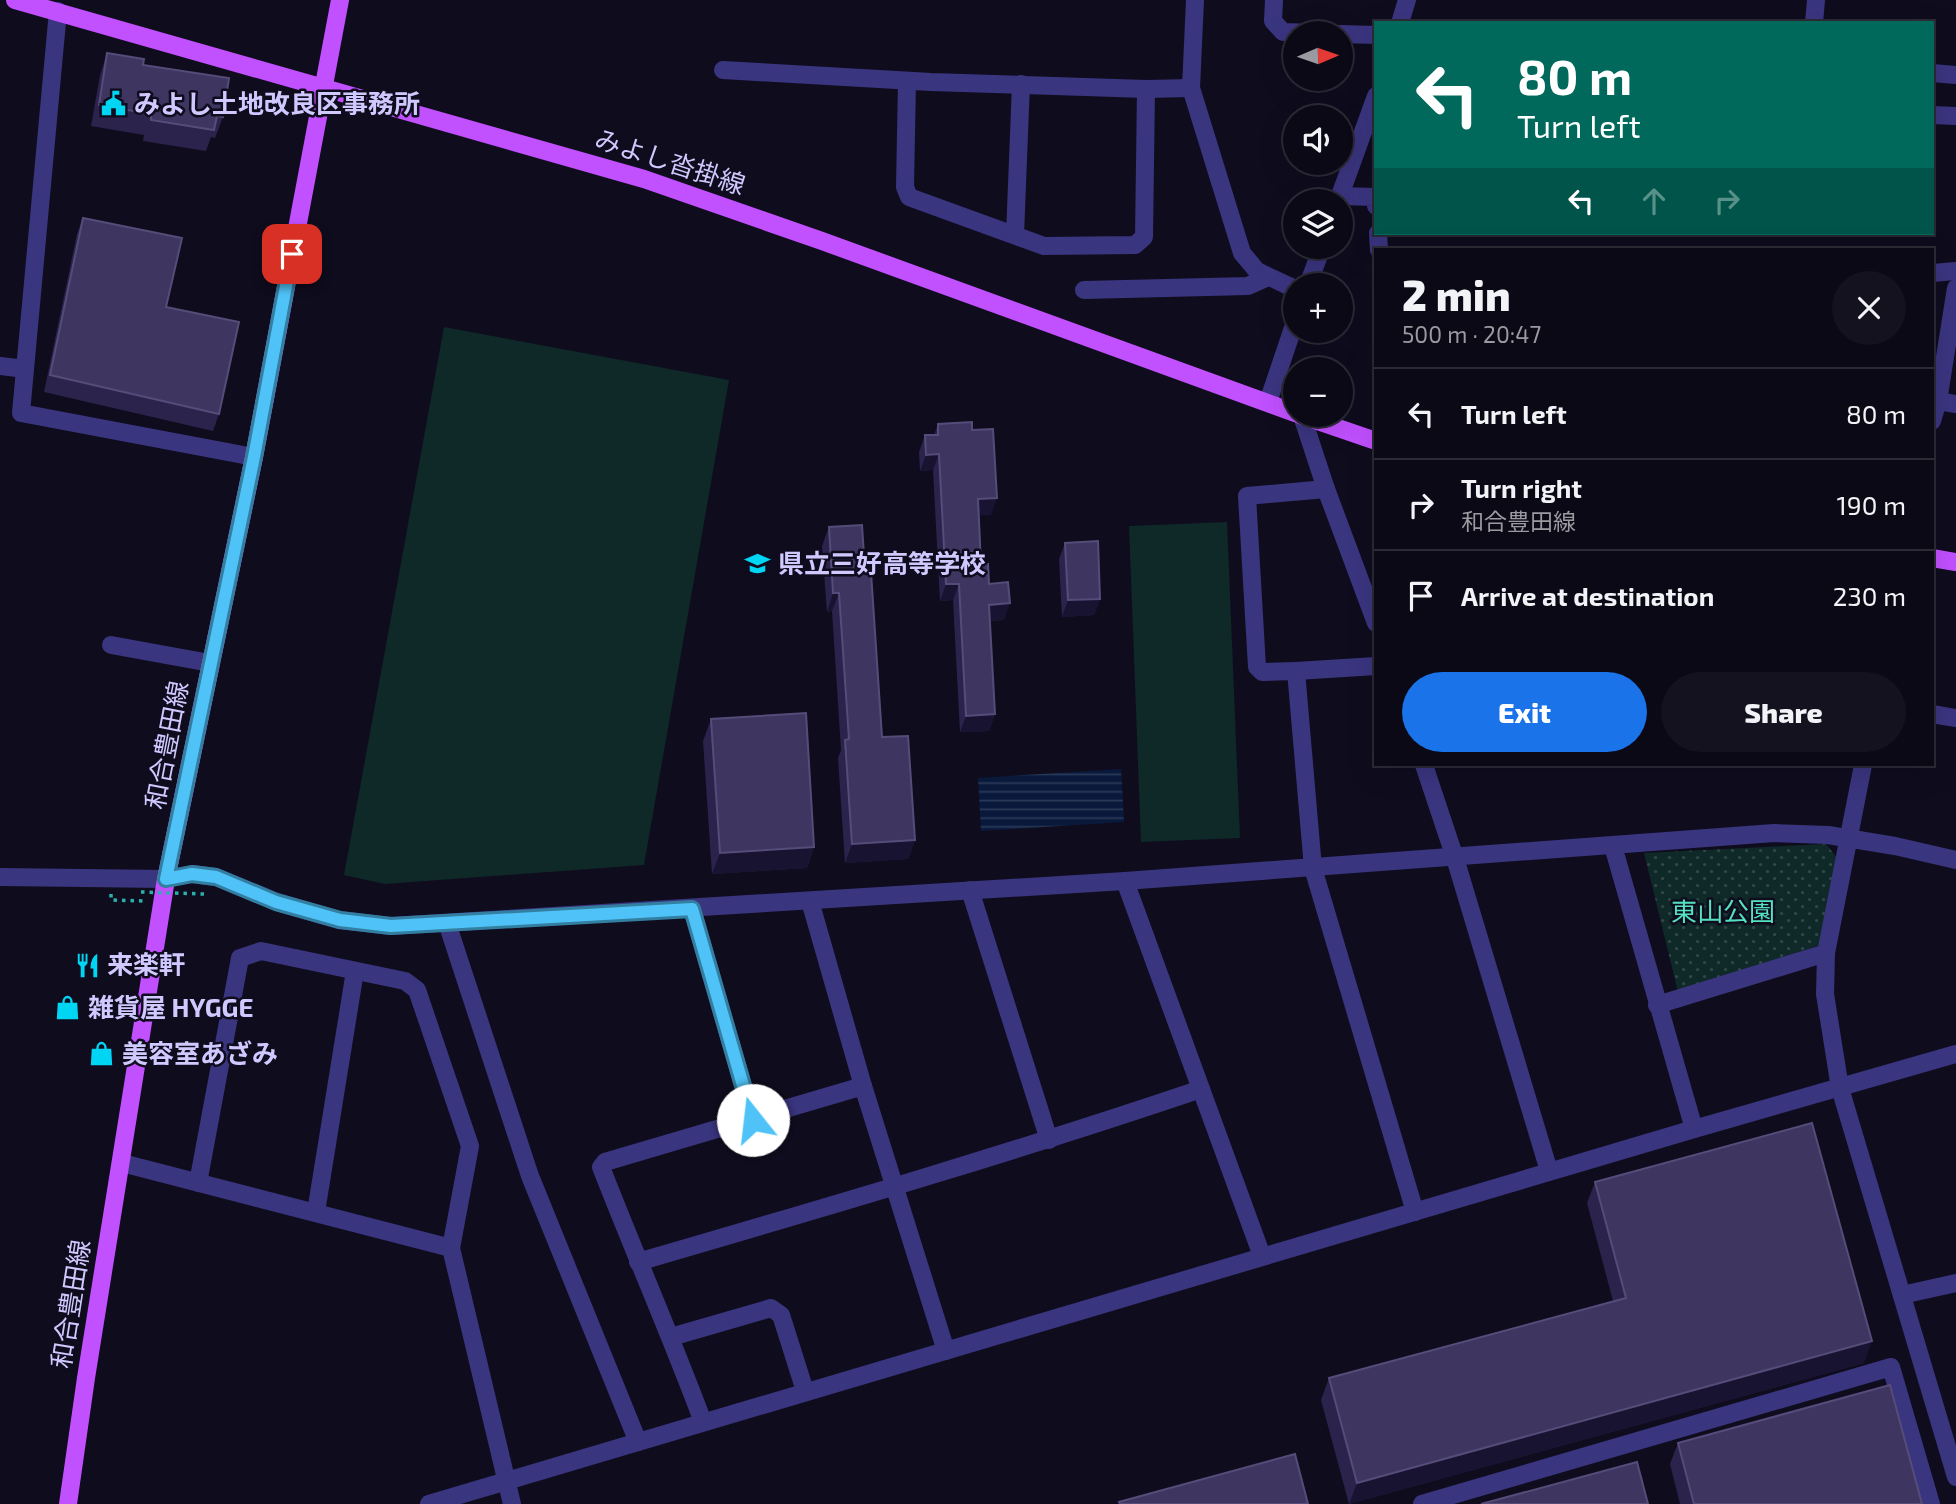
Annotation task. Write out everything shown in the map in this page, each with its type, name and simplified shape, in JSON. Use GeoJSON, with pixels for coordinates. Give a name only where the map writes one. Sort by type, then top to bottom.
{"type":"FeatureCollection","features":[{"type":"Feature","properties":{"kind":"main road","name":"みよし沓掛線"},"geometry":{"type":"LineString","coordinates":[[15,0],[50,7],[643,179],[1283,408]]}},
{"type":"Feature","properties":{"kind":"main road","name":"和合豊田線"},"geometry":{"type":"LineString","coordinates":[[68,1504],[166,879],[254,457],[340,0]]}},
{"type":"Feature","properties":{"kind":"main road","name":"みよし沓掛線"},"geometry":{"type":"LineString","coordinates":[[1336,427],[1374,440]]}},
{"type":"Feature","properties":{"kind":"main road"},"geometry":{"type":"LineString","coordinates":[[1934,558],[1956,562]]}},
{"type":"Feature","properties":{"kind":"street"},"geometry":{"type":"LineString","coordinates":[[1195,0],[1191,88],[1242,253],[1250,265],[1283,284]]}},
{"type":"Feature","properties":{"kind":"street"},"geometry":{"type":"LineString","coordinates":[[1274,0],[1273,21],[1283,32]]}},
{"type":"Feature","properties":{"kind":"street"},"geometry":{"type":"LineString","coordinates":[[1401,21],[1407,0]]}},
{"type":"Feature","properties":{"kind":"street"},"geometry":{"type":"LineString","coordinates":[[1814,21],[1816,0]]}},
{"type":"Feature","properties":{"kind":"street"},"geometry":{"type":"LineString","coordinates":[[50,7],[21,413],[254,457]]}},
{"type":"Feature","properties":{"kind":"street"},"geometry":{"type":"LineString","coordinates":[[1353,34],[1374,35]]}},
{"type":"Feature","properties":{"kind":"street"},"geometry":{"type":"LineString","coordinates":[[723,70],[907,81],[1146,89],[1191,88]]}},
{"type":"Feature","properties":{"kind":"street"},"geometry":{"type":"LineString","coordinates":[[1934,73],[1956,75]]}},
{"type":"Feature","properties":{"kind":"street"},"geometry":{"type":"LineString","coordinates":[[907,81],[905,187],[909,197],[1044,246],[1141,242],[1144,237],[1146,89]]}},
{"type":"Feature","properties":{"kind":"street"},"geometry":{"type":"LineString","coordinates":[[1015,235],[1021,84]]}},
{"type":"Feature","properties":{"kind":"street"},"geometry":{"type":"LineString","coordinates":[[1342,189],[1374,102]]}},
{"type":"Feature","properties":{"kind":"street"},"geometry":{"type":"LineString","coordinates":[[1934,115],[1956,116]]}},
{"type":"Feature","properties":{"kind":"street"},"geometry":{"type":"LineString","coordinates":[[1353,198],[1374,197]]}},
{"type":"Feature","properties":{"kind":"street"},"geometry":{"type":"LineString","coordinates":[[1934,272],[1956,271]]}},
{"type":"Feature","properties":{"kind":"street"},"geometry":{"type":"LineString","coordinates":[[1084,290],[1248,286],[1268,277]]}},
{"type":"Feature","properties":{"kind":"street"},"geometry":{"type":"LineString","coordinates":[[1934,418],[1947,402],[1956,288]]}},
{"type":"Feature","properties":{"kind":"street"},"geometry":{"type":"LineString","coordinates":[[1268,402],[1288,343]]}},
{"type":"Feature","properties":{"kind":"street"},"geometry":{"type":"LineString","coordinates":[[0,366],[25,369]]}},
{"type":"Feature","properties":{"kind":"street"},"geometry":{"type":"LineString","coordinates":[[1304,427],[1374,618]]}},
{"type":"Feature","properties":{"kind":"street"},"geometry":{"type":"LineString","coordinates":[[1326,489],[1247,496],[1256,667],[1262,672],[1374,666]]}},
{"type":"Feature","properties":{"kind":"street"},"geometry":{"type":"LineString","coordinates":[[111,645],[210,663]]}},
{"type":"Feature","properties":{"kind":"street"},"geometry":{"type":"LineString","coordinates":[[1296,671],[1313,868],[1415,1212]]}},
{"type":"Feature","properties":{"kind":"street"},"geometry":{"type":"LineString","coordinates":[[1934,714],[1956,718]]}},
{"type":"Feature","properties":{"kind":"street"},"geometry":{"type":"LineString","coordinates":[[1424,766],[1455,858],[1549,1171]]}},
{"type":"Feature","properties":{"kind":"street"},"geometry":{"type":"LineString","coordinates":[[1863,766],[1826,953],[1825,994],[1840,1088],[1956,1477]]}},
{"type":"Feature","properties":{"kind":"street"},"geometry":{"type":"LineString","coordinates":[[0,877],[166,879],[192,874],[216,877],[276,902],[340,920],[391,926],[1125,881],[1774,834],[1818,834],[1849,838],[1956,860]]}},
{"type":"Feature","properties":{"kind":"street"},"geometry":{"type":"LineString","coordinates":[[1613,846],[1694,1129]]}},
{"type":"Feature","properties":{"kind":"street"},"geometry":{"type":"LineString","coordinates":[[1125,881],[1262,1256]]}},
{"type":"Feature","properties":{"kind":"street"},"geometry":{"type":"LineString","coordinates":[[970,890],[1049,1140]]}},
{"type":"Feature","properties":{"kind":"street"},"geometry":{"type":"LineString","coordinates":[[810,901],[863,1086],[946,1351]]}},
{"type":"Feature","properties":{"kind":"street"},"geometry":{"type":"LineString","coordinates":[[692,909],[753,1120]]}},
{"type":"Feature","properties":{"kind":"street"},"geometry":{"type":"LineString","coordinates":[[447,923],[530,1176],[638,1442]]}},
{"type":"Feature","properties":{"kind":"street"},"geometry":{"type":"LineString","coordinates":[[198,1183],[240,958],[261,951],[405,981],[417,990],[470,1146],[451,1248],[512,1504]]}},
{"type":"Feature","properties":{"kind":"street"},"geometry":{"type":"LineString","coordinates":[[1657,1005],[1826,953]]}},
{"type":"Feature","properties":{"kind":"street"},"geometry":{"type":"LineString","coordinates":[[316,1212],[355,971]]}},
{"type":"Feature","properties":{"kind":"street"},"geometry":{"type":"LineString","coordinates":[[429,1504],[1549,1171],[1956,1054]]}},
{"type":"Feature","properties":{"kind":"street"},"geometry":{"type":"LineString","coordinates":[[703,1423],[671,1336],[638,1262],[601,1167],[605,1162],[863,1086]]}},
{"type":"Feature","properties":{"kind":"street"},"geometry":{"type":"LineString","coordinates":[[638,1262],[895,1188],[1202,1089]]}},
{"type":"Feature","properties":{"kind":"street"},"geometry":{"type":"LineString","coordinates":[[122,1163],[451,1248]]}},
{"type":"Feature","properties":{"kind":"street"},"geometry":{"type":"LineString","coordinates":[[1902,1295],[1956,1283]]}},
{"type":"Feature","properties":{"kind":"street"},"geometry":{"type":"LineString","coordinates":[[671,1336],[771,1308],[781,1314],[806,1391]]}},
{"type":"Feature","properties":{"kind":"street"},"geometry":{"type":"LineString","coordinates":[[1422,1504],[1891,1367],[1931,1504]]}},
{"type":"Feature","properties":{"kind":"path"},"geometry":{"type":"LineString","coordinates":[[141,892],[204,894]]}},
{"type":"Feature","properties":{"kind":"green space"},"geometry":{"type":"Polygon","coordinates":[[[444,327],[729,380],[644,865],[385,884],[344,875],[444,327]]]}},
{"type":"Feature","properties":{"kind":"green space"},"geometry":{"type":"Polygon","coordinates":[[[1227,522],[1240,838],[1141,842],[1129,526],[1227,522]]]}},
{"type":"Feature","properties":{"kind":"green space","name":"東山公園"},"geometry":{"type":"Polygon","coordinates":[[[1826,844],[1838,859],[1820,945],[1678,992],[1644,853],[1826,844]]]}},
{"type":"Feature","properties":{"kind":"water"},"geometry":{"type":"Polygon","coordinates":[[[1121,769],[1124,822],[981,831],[978,778],[1121,769]]]}},
{"type":"Feature","properties":{"kind":"building"},"geometry":{"type":"Polygon","coordinates":[[[107,53],[144,59],[143,65],[229,78],[223,117],[217,116],[214,130],[151,120],[151,114],[99,105],[107,53]]]}},
{"type":"Feature","properties":{"kind":"building"},"geometry":{"type":"Polygon","coordinates":[[[83,218],[182,238],[166,307],[239,322],[219,414],[50,375],[83,218]]]}},
{"type":"Feature","properties":{"kind":"building"},"geometry":{"type":"Polygon","coordinates":[[[972,422],[972,430],[993,429],[997,498],[978,499],[981,565],[988,564],[989,584],[1008,582],[1010,603],[989,605],[995,714],[966,716],[959,584],[946,584],[939,454],[926,455],[925,435],[938,435],[938,424],[972,422]]]}},
{"type":"Feature","properties":{"kind":"building"},"geometry":{"type":"Polygon","coordinates":[[[862,525],[865,571],[871,572],[882,737],[908,736],[915,840],[852,844],[845,740],[849,739],[839,593],[833,593],[829,527],[862,525]]]}},
{"type":"Feature","properties":{"kind":"building"},"geometry":{"type":"Polygon","coordinates":[[[1098,541],[1100,599],[1068,600],[1065,543],[1098,541]]]}},
{"type":"Feature","properties":{"kind":"building"},"geometry":{"type":"Polygon","coordinates":[[[806,713],[814,847],[720,853],[711,719],[806,713]]]}},
{"type":"Feature","properties":{"kind":"building"},"geometry":{"type":"Polygon","coordinates":[[[1812,1123],[1872,1341],[1357,1483],[1329,1378],[1626,1298],[1595,1182],[1812,1123]]]}},
{"type":"Feature","properties":{"kind":"building"},"geometry":{"type":"Polygon","coordinates":[[[1890,1385],[1922,1504],[1694,1504],[1678,1443],[1890,1385]]]}},
{"type":"Feature","properties":{"kind":"building"},"geometry":{"type":"Polygon","coordinates":[[[1295,1454],[1308,1504],[1119,1502],[1295,1454]]]}},
{"type":"Feature","properties":{"kind":"building"},"geometry":{"type":"Polygon","coordinates":[[[1637,1462],[1648,1504],[1481,1504],[1637,1462]]]}},
{"type":"Feature","properties":{"kind":"place","name":"みよし土地改良区事務所"},"geometry":{"type":"Point","coordinates":[114,104]}},
{"type":"Feature","properties":{"kind":"place","name":"県立三好高等学校"},"geometry":{"type":"Point","coordinates":[758,564]}},
{"type":"Feature","properties":{"kind":"place","name":"来楽軒"},"geometry":{"type":"Point","coordinates":[87,965]}},
{"type":"Feature","properties":{"kind":"place","name":"雑貨屋 HYGGE"},"geometry":{"type":"Point","coordinates":[68,1008]}},
{"type":"Feature","properties":{"kind":"place","name":"美容室あざみ"},"geometry":{"type":"Point","coordinates":[102,1054]}},
{"type":"Feature","properties":{"kind":"route"},"geometry":{"type":"LineString","coordinates":[[292,254],[254,457],[166,879],[192,874],[216,877],[276,902],[340,920],[391,926],[692,909],[753,1120]]}}]}
